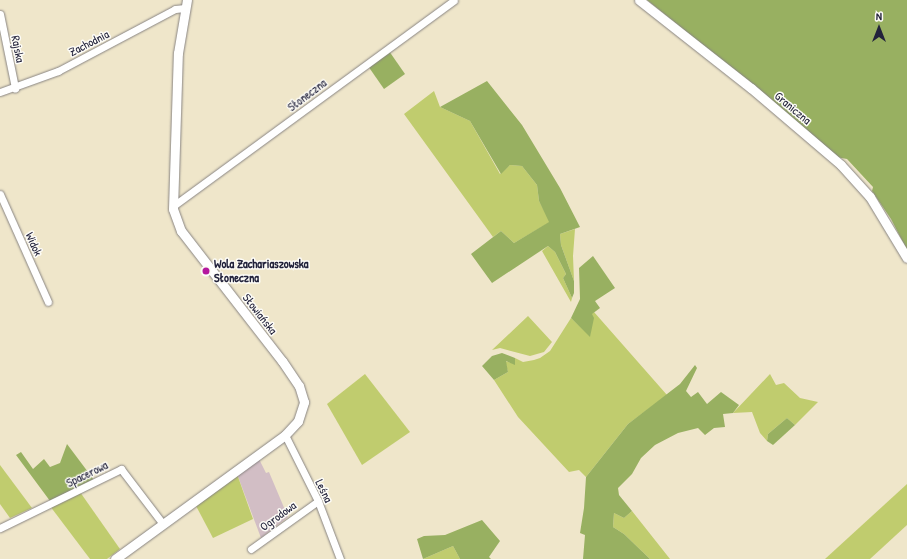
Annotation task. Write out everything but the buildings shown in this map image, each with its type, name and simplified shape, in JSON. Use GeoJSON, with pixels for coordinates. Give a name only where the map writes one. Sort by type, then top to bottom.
{"type":"FeatureCollection","features":[{"type":"Feature","properties":{"kind":"street","name":"Słoneczna"},"geometry":{"type":"LineString","coordinates":[[173,206],[454,0]]}},
{"type":"Feature","properties":{"kind":"street","name":"Graniczna"},"geometry":{"type":"LineString","coordinates":[[639,0],[751,88],[841,165],[870,197],[907,258]]}},
{"type":"Feature","properties":{"kind":"street","name":"Słowiańska"},"geometry":{"type":"LineString","coordinates":[[115,559],[284,435],[298,421],[303,410],[304,402],[301,390],[282,361],[181,231],[173,206],[178,53],[186,4]]}},
{"type":"Feature","properties":{"kind":"street","name":"Zachodnia"},"geometry":{"type":"LineString","coordinates":[[0,92],[15,88],[76,63],[186,4]]}},
{"type":"Feature","properties":{"kind":"street","name":"Rajska"},"geometry":{"type":"LineString","coordinates":[[0,14],[15,88]]}},
{"type":"Feature","properties":{"kind":"street","name":"Widok"},"geometry":{"type":"LineString","coordinates":[[0,194],[48,302]]}},
{"type":"Feature","properties":{"kind":"street","name":"Leśna"},"geometry":{"type":"LineString","coordinates":[[284,435],[318,501],[340,559]]}},
{"type":"Feature","properties":{"kind":"street","name":"Spacerowa"},"geometry":{"type":"LineString","coordinates":[[0,528],[121,469],[163,524]]}},
{"type":"Feature","properties":{"kind":"street","name":"Ogrodowa"},"geometry":{"type":"LineString","coordinates":[[251,549],[318,501]]}},
{"type":"Feature","properties":{"kind":"shaded area"},"geometry":{"type":"Polygon","coordinates":[[[258,457],[266,473],[269,472],[288,517],[261,538],[237,474],[258,457]]]}},
{"type":"Feature","properties":{"kind":"green space"},"geometry":{"type":"Polygon","coordinates":[[[647,0],[907,0],[907,250],[891,219],[872,191],[873,187],[847,159],[836,157],[753,86],[647,0]]]}},
{"type":"Feature","properties":{"kind":"green space"},"geometry":{"type":"Polygon","coordinates":[[[389,51],[405,74],[384,89],[368,66],[389,51]]]}},
{"type":"Feature","properties":{"kind":"green space"},"geometry":{"type":"Polygon","coordinates":[[[487,81],[522,125],[560,188],[580,227],[560,234],[561,245],[574,281],[574,293],[572,298],[563,278],[566,274],[555,252],[548,246],[492,283],[471,254],[501,231],[514,243],[549,222],[539,201],[537,185],[522,166],[510,165],[501,174],[470,121],[440,107],[487,81]]]}},
{"type":"Feature","properties":{"kind":"green space"},"geometry":{"type":"Polygon","coordinates":[[[434,91],[440,107],[470,121],[500,174],[510,165],[522,166],[537,185],[539,201],[550,222],[514,243],[501,231],[493,237],[404,114],[434,91]]]}},
{"type":"Feature","properties":{"kind":"green space"},"geometry":{"type":"Polygon","coordinates":[[[575,229],[573,256],[574,281],[561,245],[560,234],[575,229]]]}},
{"type":"Feature","properties":{"kind":"green space"},"geometry":{"type":"Polygon","coordinates":[[[548,246],[555,252],[566,274],[563,278],[572,298],[571,302],[542,251],[548,246]]]}},
{"type":"Feature","properties":{"kind":"green space"},"geometry":{"type":"Polygon","coordinates":[[[593,256],[615,288],[595,301],[600,308],[592,314],[594,318],[590,337],[571,318],[580,299],[579,268],[593,256]]]}},
{"type":"Feature","properties":{"kind":"green space"},"geometry":{"type":"Polygon","coordinates":[[[594,312],[667,395],[628,424],[586,477],[579,470],[569,472],[518,417],[494,380],[508,372],[505,361],[515,364],[515,358],[523,362],[534,360],[550,351],[571,318],[590,336],[591,314],[594,312]]]}},
{"type":"Feature","properties":{"kind":"green space"},"geometry":{"type":"Polygon","coordinates":[[[528,316],[552,342],[544,352],[530,356],[500,348],[492,350],[528,316]]]}},
{"type":"Feature","properties":{"kind":"green space"},"geometry":{"type":"Polygon","coordinates":[[[502,353],[515,358],[515,365],[506,361],[508,372],[494,380],[482,366],[492,356],[502,353]]]}},
{"type":"Feature","properties":{"kind":"green space"},"geometry":{"type":"Polygon","coordinates":[[[695,365],[697,368],[686,391],[691,397],[698,392],[707,404],[721,392],[739,405],[733,413],[723,414],[725,427],[714,428],[705,435],[698,428],[678,433],[655,445],[641,458],[632,474],[618,488],[619,495],[632,511],[624,518],[614,513],[613,527],[624,534],[650,559],[583,559],[585,535],[580,533],[584,508],[586,477],[628,424],[680,384],[695,365]]]}},
{"type":"Feature","properties":{"kind":"green space"},"geometry":{"type":"Polygon","coordinates":[[[365,374],[410,432],[362,465],[327,404],[365,374]]]}},
{"type":"Feature","properties":{"kind":"green space"},"geometry":{"type":"Polygon","coordinates":[[[770,374],[776,385],[784,383],[800,398],[818,402],[795,425],[787,418],[768,434],[767,441],[760,433],[752,412],[733,413],[770,374]]]}},
{"type":"Feature","properties":{"kind":"green space"},"geometry":{"type":"Polygon","coordinates":[[[787,418],[795,425],[773,445],[767,441],[768,434],[787,418]]]}},
{"type":"Feature","properties":{"kind":"green space"},"geometry":{"type":"Polygon","coordinates":[[[67,444],[94,480],[50,501],[16,455],[21,452],[33,469],[44,459],[50,467],[60,463],[67,444]]]}},
{"type":"Feature","properties":{"kind":"green space"},"geometry":{"type":"Polygon","coordinates":[[[0,465],[32,508],[10,518],[0,504],[0,465]]]}},
{"type":"Feature","properties":{"kind":"green space"},"geometry":{"type":"Polygon","coordinates":[[[237,474],[253,519],[213,538],[195,504],[237,474]]]}},
{"type":"Feature","properties":{"kind":"green space"},"geometry":{"type":"Polygon","coordinates":[[[907,484],[907,525],[870,559],[825,559],[907,484]]]}},
{"type":"Feature","properties":{"kind":"green space"},"geometry":{"type":"Polygon","coordinates":[[[80,492],[120,549],[107,559],[90,559],[50,506],[80,492]]]}},
{"type":"Feature","properties":{"kind":"green space"},"geometry":{"type":"Polygon","coordinates":[[[632,511],[670,559],[650,559],[624,534],[613,527],[614,513],[624,518],[632,511]]]}},
{"type":"Feature","properties":{"kind":"green space"},"geometry":{"type":"Polygon","coordinates":[[[482,520],[500,541],[489,557],[491,559],[460,559],[453,546],[423,559],[417,539],[424,536],[445,535],[482,520]]]}},
{"type":"Feature","properties":{"kind":"green space"},"geometry":{"type":"Polygon","coordinates":[[[453,546],[460,559],[423,559],[453,546]]]}},
{"type":"Feature","properties":{"kind":"place","name":"Wola Zachariaszowska Słoneczna"},"geometry":{"type":"Point","coordinates":[206,271]}}]}
